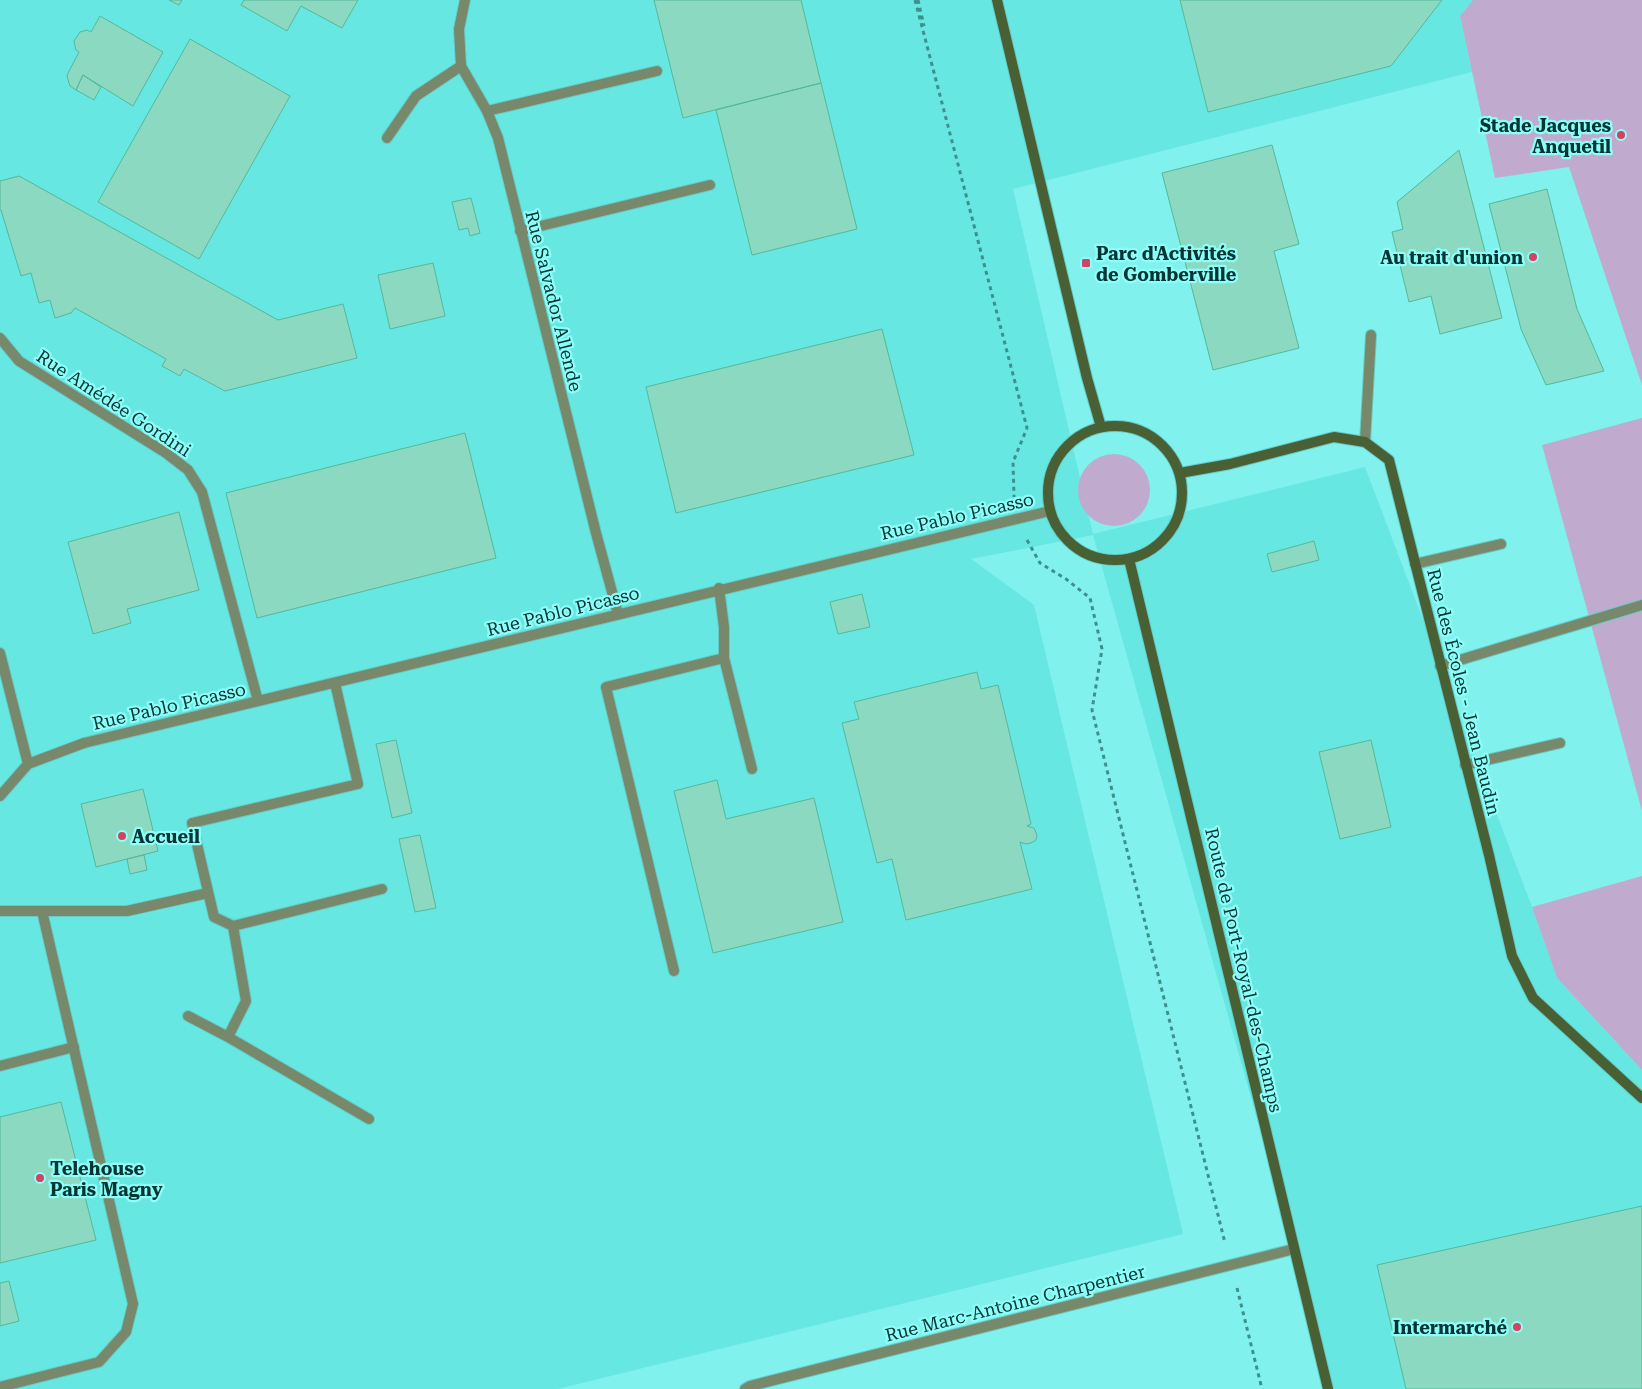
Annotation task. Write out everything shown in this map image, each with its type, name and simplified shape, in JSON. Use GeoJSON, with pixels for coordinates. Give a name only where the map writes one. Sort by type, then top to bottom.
{"type":"FeatureCollection","features":[{"type":"Feature","properties":{"kind":"main road"},"geometry":{"type":"LineString","coordinates":[[997,0],[1085,369],[1102,427]]}},
{"type":"Feature","properties":{"kind":"main road"},"geometry":{"type":"LineString","coordinates":[[1118,425],[1134,428],[1150,435],[1163,445],[1173,458],[1180,473],[1182,492],[1180,510],[1173,527],[1161,542],[1146,552],[1129,559],[1109,560],[1089,555],[1072,544],[1058,529],[1050,511],[1047,492],[1050,474],[1058,457],[1069,444],[1084,433],[1102,427],[1118,425]]}},
{"type":"Feature","properties":{"kind":"main road","name":"Rue des Écoles - Jean Baudin"},"geometry":{"type":"LineString","coordinates":[[1180,473],[1230,464],[1334,437],[1365,442],[1389,460],[1489,855],[1512,956],[1533,998],[1642,1098]]}},
{"type":"Feature","properties":{"kind":"main road","name":"Route de Port-Royal-des-Champs"},"geometry":{"type":"LineString","coordinates":[[1129,559],[1328,1389]]}},
{"type":"Feature","properties":{"kind":"street","name":"Rue Salvador Allende"},"geometry":{"type":"LineString","coordinates":[[465,0],[458,29],[461,66],[486,111],[498,138],[596,534],[618,614]]}},
{"type":"Feature","properties":{"kind":"street"},"geometry":{"type":"LineString","coordinates":[[387,138],[416,96],[461,66]]}},
{"type":"Feature","properties":{"kind":"street"},"geometry":{"type":"LineString","coordinates":[[486,111],[657,71]]}},
{"type":"Feature","properties":{"kind":"street"},"geometry":{"type":"LineString","coordinates":[[520,231],[710,185]]}},
{"type":"Feature","properties":{"kind":"street"},"geometry":{"type":"LineString","coordinates":[[1365,442],[1371,335]]}},
{"type":"Feature","properties":{"kind":"street","name":"Rue Amédée Gordini"},"geometry":{"type":"LineString","coordinates":[[0,338],[19,360],[166,453],[188,470],[202,492],[258,701]]}},
{"type":"Feature","properties":{"kind":"street","name":"Rue Pablo Picasso"},"geometry":{"type":"LineString","coordinates":[[28,764],[84,743],[719,588],[1050,511]]}},
{"type":"Feature","properties":{"kind":"street"},"geometry":{"type":"LineString","coordinates":[[1415,564],[1501,544]]}},
{"type":"Feature","properties":{"kind":"street"},"geometry":{"type":"LineString","coordinates":[[719,588],[724,627],[724,658],[752,769]]}},
{"type":"Feature","properties":{"kind":"street"},"geometry":{"type":"LineString","coordinates":[[1440,666],[1642,605]]}},
{"type":"Feature","properties":{"kind":"street"},"geometry":{"type":"LineString","coordinates":[[0,653],[28,764],[0,796]]}},
{"type":"Feature","properties":{"kind":"street"},"geometry":{"type":"LineString","coordinates":[[674,971],[606,687],[724,658]]}},
{"type":"Feature","properties":{"kind":"street"},"geometry":{"type":"LineString","coordinates":[[335,683],[358,784],[192,823],[214,917],[233,926],[382,889]]}},
{"type":"Feature","properties":{"kind":"street"},"geometry":{"type":"LineString","coordinates":[[1465,766],[1560,743]]}},
{"type":"Feature","properties":{"kind":"street"},"geometry":{"type":"LineString","coordinates":[[0,911],[127,912],[208,893]]}},
{"type":"Feature","properties":{"kind":"street"},"geometry":{"type":"LineString","coordinates":[[0,1386],[99,1362],[126,1332],[133,1304],[42,912]]}},
{"type":"Feature","properties":{"kind":"street"},"geometry":{"type":"LineString","coordinates":[[228,1037],[246,1001],[233,926]]}},
{"type":"Feature","properties":{"kind":"street"},"geometry":{"type":"LineString","coordinates":[[188,1016],[370,1119]]}},
{"type":"Feature","properties":{"kind":"street"},"geometry":{"type":"LineString","coordinates":[[0,1066],[74,1047]]}},
{"type":"Feature","properties":{"kind":"street","name":"Rue Marc-Antoine Charpentier"},"geometry":{"type":"LineString","coordinates":[[745,1389],[750,1386],[1294,1249]]}},
{"type":"Feature","properties":{"kind":"path"},"geometry":{"type":"LineString","coordinates":[[917,0],[1027,428],[1013,462],[1015,519],[1040,563],[1066,579],[1090,598],[1102,649],[1092,710],[1262,1389]]}},
{"type":"Feature","properties":{"kind":"shaded area"},"geometry":{"type":"Polygon","coordinates":[[[0,0],[1473,0],[1460,16],[1472,72],[1013,189],[1093,534],[1365,467],[1532,907],[1557,978],[1642,1070],[1642,1389],[1330,1389],[1286,1222],[1093,535],[971,559],[1034,605],[1183,1234],[558,1389],[0,1389],[0,0]]]}},
{"type":"Feature","properties":{"kind":"shaded area"},"geometry":{"type":"Polygon","coordinates":[[[1473,0],[1642,0],[1642,385],[1569,167],[1495,178],[1460,16],[1473,0]]]}},
{"type":"Feature","properties":{"kind":"shaded area"},"geometry":{"type":"Polygon","coordinates":[[[1642,418],[1642,811],[1542,445],[1642,418]]]}},
{"type":"Feature","properties":{"kind":"shaded area"},"geometry":{"type":"Polygon","coordinates":[[[1114,454],[1134,460],[1144,470],[1150,490],[1144,510],[1134,520],[1114,526],[1094,520],[1084,510],[1078,490],[1084,470],[1094,460],[1114,454]]]}},
{"type":"Feature","properties":{"kind":"shaded area"},"geometry":{"type":"Polygon","coordinates":[[[1642,876],[1642,1070],[1557,978],[1532,907],[1642,876]]]}},
{"type":"Feature","properties":{"kind":"building"},"geometry":{"type":"Polygon","coordinates":[[[169,0],[182,0],[179,5],[169,0]]]}},
{"type":"Feature","properties":{"kind":"building"},"geometry":{"type":"Polygon","coordinates":[[[244,0],[358,0],[342,28],[301,6],[287,31],[241,5],[244,0]]]}},
{"type":"Feature","properties":{"kind":"building"},"geometry":{"type":"Polygon","coordinates":[[[654,0],[801,0],[821,83],[683,118],[654,0]]]}},
{"type":"Feature","properties":{"kind":"building"},"geometry":{"type":"Polygon","coordinates":[[[1180,0],[1442,0],[1391,66],[1208,112],[1180,0]]]}},
{"type":"Feature","properties":{"kind":"building"},"geometry":{"type":"Polygon","coordinates":[[[100,16],[163,52],[133,106],[83,75],[76,90],[70,86],[67,75],[79,52],[76,50],[74,41],[80,32],[87,30],[91,32],[100,16]]]}},
{"type":"Feature","properties":{"kind":"building"},"geometry":{"type":"Polygon","coordinates":[[[190,39],[290,96],[199,259],[98,202],[190,39]]]}},
{"type":"Feature","properties":{"kind":"building"},"geometry":{"type":"Polygon","coordinates":[[[83,75],[101,87],[94,100],[76,90],[83,75]]]}},
{"type":"Feature","properties":{"kind":"building"},"geometry":{"type":"Polygon","coordinates":[[[821,83],[857,229],[752,255],[716,110],[821,83]]]}},
{"type":"Feature","properties":{"kind":"building"},"geometry":{"type":"Polygon","coordinates":[[[1272,145],[1299,244],[1274,251],[1299,348],[1213,370],[1162,173],[1272,145]]]}},
{"type":"Feature","properties":{"kind":"building"},"geometry":{"type":"Polygon","coordinates":[[[1459,150],[1502,318],[1440,334],[1431,296],[1409,302],[1392,232],[1403,229],[1397,202],[1459,150]]]}},
{"type":"Feature","properties":{"kind":"building"},"geometry":{"type":"Polygon","coordinates":[[[19,176],[278,320],[343,304],[357,358],[225,391],[184,369],[180,376],[162,366],[166,359],[75,308],[71,313],[55,318],[50,300],[39,303],[31,273],[21,276],[0,210],[0,181],[19,176]]]}},
{"type":"Feature","properties":{"kind":"building","name":"Au trait d'union"},"geometry":{"type":"Polygon","coordinates":[[[1547,189],[1577,309],[1604,371],[1546,385],[1521,329],[1489,204],[1547,189]]]}},
{"type":"Feature","properties":{"kind":"building"},"geometry":{"type":"Polygon","coordinates":[[[471,198],[480,233],[470,236],[468,228],[459,230],[452,202],[471,198]]]}},
{"type":"Feature","properties":{"kind":"building"},"geometry":{"type":"Polygon","coordinates":[[[433,263],[445,316],[390,329],[378,275],[433,263]]]}},
{"type":"Feature","properties":{"kind":"building"},"geometry":{"type":"Polygon","coordinates":[[[882,329],[914,455],[676,513],[646,387],[882,329]]]}},
{"type":"Feature","properties":{"kind":"building"},"geometry":{"type":"Polygon","coordinates":[[[465,433],[496,558],[257,618],[226,493],[465,433]]]}},
{"type":"Feature","properties":{"kind":"building"},"geometry":{"type":"Polygon","coordinates":[[[179,512],[199,590],[127,609],[131,623],[93,634],[68,542],[179,512]]]}},
{"type":"Feature","properties":{"kind":"building"},"geometry":{"type":"Polygon","coordinates":[[[1314,541],[1319,560],[1272,572],[1267,554],[1314,541]]]}},
{"type":"Feature","properties":{"kind":"building"},"geometry":{"type":"Polygon","coordinates":[[[862,594],[870,627],[838,634],[830,602],[862,594]]]}},
{"type":"Feature","properties":{"kind":"building"},"geometry":{"type":"Polygon","coordinates":[[[977,672],[981,689],[998,685],[1031,824],[1027,826],[1034,828],[1037,835],[1036,840],[1031,843],[1020,842],[1032,889],[906,920],[892,859],[877,863],[842,723],[859,719],[854,702],[977,672]]]}},
{"type":"Feature","properties":{"kind":"building"},"geometry":{"type":"Polygon","coordinates":[[[396,740],[412,813],[392,818],[376,744],[396,740]]]}},
{"type":"Feature","properties":{"kind":"building"},"geometry":{"type":"Polygon","coordinates":[[[1371,740],[1391,827],[1340,839],[1319,752],[1371,740]]]}},
{"type":"Feature","properties":{"kind":"building"},"geometry":{"type":"Polygon","coordinates":[[[717,780],[726,819],[814,798],[843,922],[713,953],[674,791],[717,780]]]}},
{"type":"Feature","properties":{"kind":"building","name":"Accueil"},"geometry":{"type":"Polygon","coordinates":[[[143,789],[158,851],[96,867],[81,804],[143,789]]]}},
{"type":"Feature","properties":{"kind":"building"},"geometry":{"type":"Polygon","coordinates":[[[420,835],[436,908],[415,912],[399,839],[420,835]]]}},
{"type":"Feature","properties":{"kind":"building"},"geometry":{"type":"Polygon","coordinates":[[[144,855],[147,870],[130,874],[127,859],[144,855]]]}},
{"type":"Feature","properties":{"kind":"building","name":"Telehouse Paris Magny"},"geometry":{"type":"Polygon","coordinates":[[[61,1102],[96,1240],[0,1263],[0,1117],[61,1102]]]}},
{"type":"Feature","properties":{"kind":"building","name":"Intermarché"},"geometry":{"type":"Polygon","coordinates":[[[1642,1206],[1642,1389],[1406,1389],[1377,1265],[1642,1206]]]}},
{"type":"Feature","properties":{"kind":"building"},"geometry":{"type":"Polygon","coordinates":[[[9,1281],[19,1321],[0,1326],[0,1283],[9,1281]]]}},
{"type":"Feature","properties":{"kind":"place","name":"Stade Jacques Anquetil"},"geometry":{"type":"Point","coordinates":[1621,135]}},
{"type":"Feature","properties":{"kind":"place","name":"Au trait d'union"},"geometry":{"type":"Point","coordinates":[1533,257]}},
{"type":"Feature","properties":{"kind":"place","name":"Parc d'Activités de Gomberville"},"geometry":{"type":"Point","coordinates":[1086,263]}},
{"type":"Feature","properties":{"kind":"place","name":"Accueil"},"geometry":{"type":"Point","coordinates":[122,836]}},
{"type":"Feature","properties":{"kind":"place","name":"Telehouse Paris Magny"},"geometry":{"type":"Point","coordinates":[40,1178]}},
{"type":"Feature","properties":{"kind":"place","name":"Intermarché"},"geometry":{"type":"Point","coordinates":[1517,1327]}}]}
